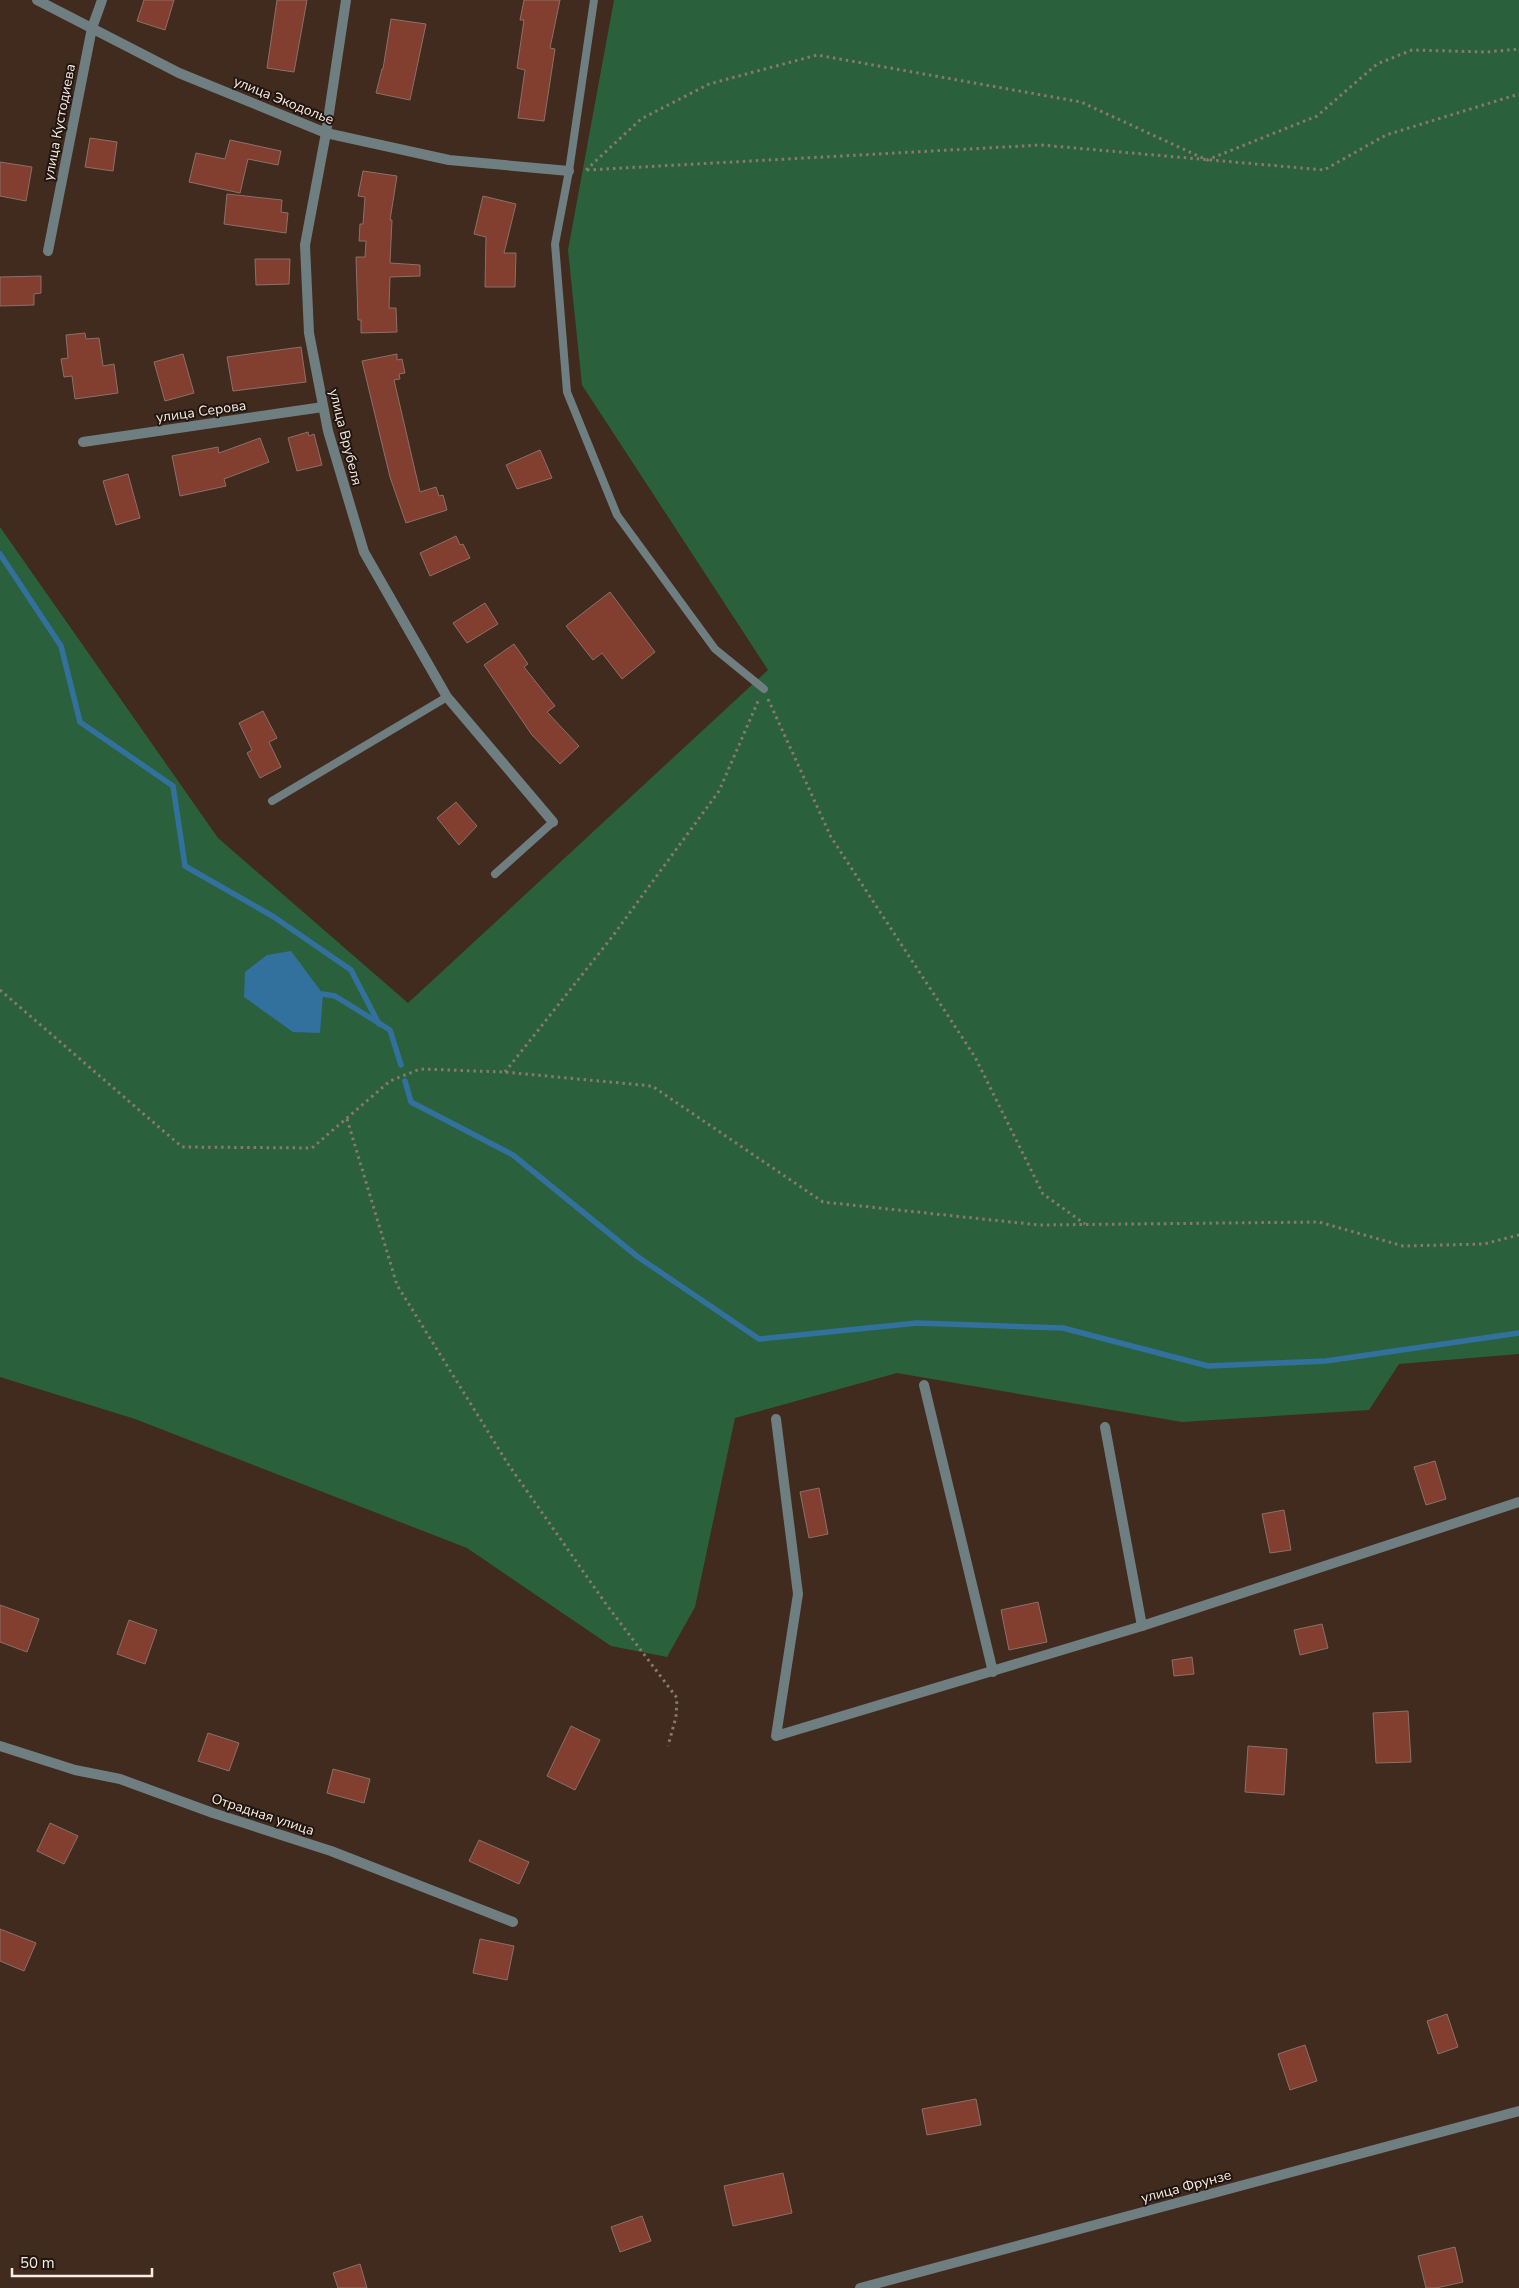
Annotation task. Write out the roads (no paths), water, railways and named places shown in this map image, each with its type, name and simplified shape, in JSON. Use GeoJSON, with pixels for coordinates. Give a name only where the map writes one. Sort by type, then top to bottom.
{"type":"FeatureCollection","features":[{"type":"Feature","properties":{"kind":"street","name":"улица Экодолье"},"geometry":{"type":"LineString","coordinates":[[37,0],[179,73],[326,133],[449,160],[569,171]]}},
{"type":"Feature","properties":{"kind":"street","name":"улица Кустодиева"},"geometry":{"type":"LineString","coordinates":[[48,251],[92,28],[102,0]]}},
{"type":"Feature","properties":{"kind":"street","name":"улица Врубеля"},"geometry":{"type":"LineString","coordinates":[[346,0],[326,133],[305,245],[309,333],[328,431],[364,552],[448,697],[553,822]]}},
{"type":"Feature","properties":{"kind":"street","name":"улица Серова"},"geometry":{"type":"LineString","coordinates":[[83,442],[323,407]]}},
{"type":"Feature","properties":{"kind":"street"},"geometry":{"type":"LineString","coordinates":[[924,1385],[993,1672]]}},
{"type":"Feature","properties":{"kind":"street"},"geometry":{"type":"LineString","coordinates":[[776,1419],[798,1594],[776,1736],[1142,1626],[1519,1502]]}},
{"type":"Feature","properties":{"kind":"street"},"geometry":{"type":"LineString","coordinates":[[1105,1427],[1142,1626]]}},
{"type":"Feature","properties":{"kind":"street","name":"Отрадная улица"},"geometry":{"type":"LineString","coordinates":[[0,1746],[76,1770],[120,1780],[213,1814],[331,1850],[513,1922]]}},
{"type":"Feature","properties":{"kind":"street","name":"улица Фрунзе"},"geometry":{"type":"LineString","coordinates":[[860,2288],[1519,2111]]}},
{"type":"Feature","properties":{"kind":"lane"},"geometry":{"type":"LineString","coordinates":[[594,0],[569,171],[555,244],[567,392],[617,515],[715,649],[764,689]]}},
{"type":"Feature","properties":{"kind":"lane"},"geometry":{"type":"LineString","coordinates":[[272,801],[448,697]]}},
{"type":"Feature","properties":{"kind":"lane"},"geometry":{"type":"LineString","coordinates":[[495,874],[553,822]]}},
{"type":"Feature","properties":{"kind":"water"},"geometry":{"type":"Polygon","coordinates":[[[291,951],[323,994],[320,1033],[293,1032],[244,997],[245,972],[267,955],[291,951]]]}},
{"type":"Feature","properties":{"kind":"waterway"},"geometry":{"type":"LineString","coordinates":[[0,554],[61,646],[80,722],[173,786],[185,866],[274,917],[351,970],[379,1024]]}},
{"type":"Feature","properties":{"kind":"waterway"},"geometry":{"type":"LineString","coordinates":[[323,994],[335,996],[390,1030],[401,1065]]}},
{"type":"Feature","properties":{"kind":"waterway"},"geometry":{"type":"LineString","coordinates":[[405,1081],[411,1102],[513,1155],[638,1257],[759,1339],[917,1323],[1063,1328],[1208,1366],[1326,1361],[1519,1333]]}}]}
